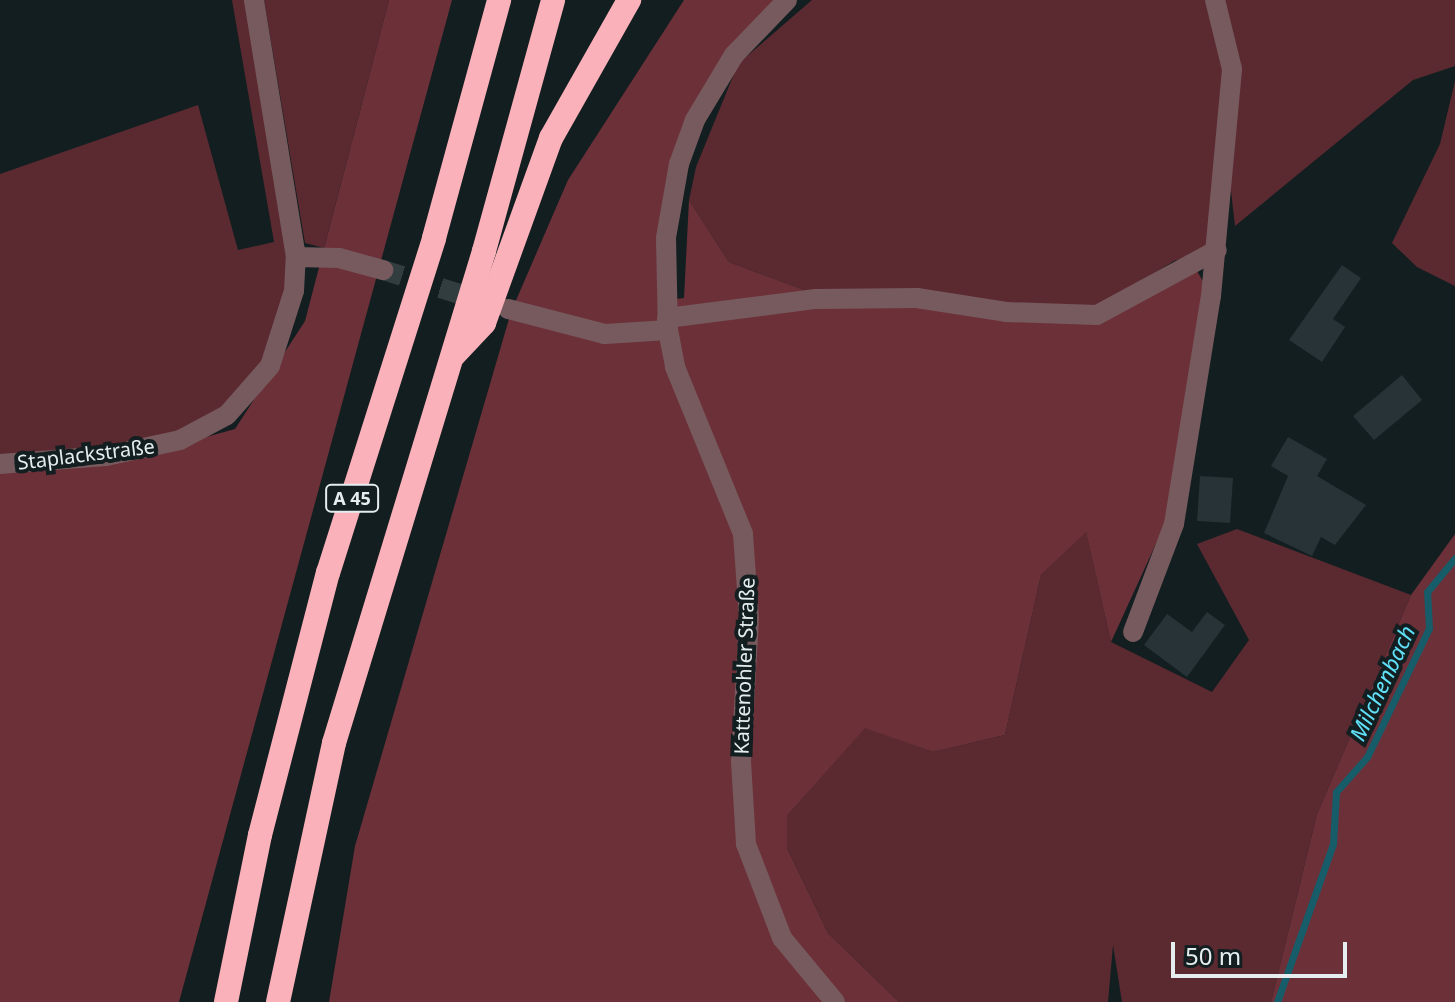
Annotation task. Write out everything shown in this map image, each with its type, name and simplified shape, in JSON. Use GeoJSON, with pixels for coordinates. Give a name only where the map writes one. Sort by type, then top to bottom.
{"type":"FeatureCollection","features":[{"type":"Feature","properties":{"kind":"highway","name":"A 45"},"geometry":{"type":"LineString","coordinates":[[226,1002],[260,835],[321,602],[434,238],[499,0]]}},
{"type":"Feature","properties":{"kind":"highway","name":"A 45"},"geometry":{"type":"LineString","coordinates":[[278,1002],[334,743],[553,0]]}},
{"type":"Feature","properties":{"kind":"highway"},"geometry":{"type":"LineString","coordinates":[[449,360],[484,323],[551,138],[629,0]]}},
{"type":"Feature","properties":{"kind":"street","name":"Staplackstraße"},"geometry":{"type":"LineString","coordinates":[[0,464],[106,456],[207,429],[270,366],[294,291],[296,257],[254,0]]}},
{"type":"Feature","properties":{"kind":"street","name":"Kattenohler Straße"},"geometry":{"type":"LineString","coordinates":[[787,0],[734,55],[695,120],[679,164],[666,238],[667,324],[675,367],[743,534],[749,618],[741,762],[746,844],[782,938],[835,1002]]}},
{"type":"Feature","properties":{"kind":"street"},"geometry":{"type":"LineString","coordinates":[[1133,632],[1174,524],[1217,250],[1232,69],[1215,0]]}},
{"type":"Feature","properties":{"kind":"street"},"geometry":{"type":"LineString","coordinates":[[508,309],[605,334],[816,299],[903,298],[1006,312],[1097,315],[1217,250]]}},
{"type":"Feature","properties":{"kind":"street"},"geometry":{"type":"LineString","coordinates":[[296,257],[339,258],[383,270]]}},
{"type":"Feature","properties":{"kind":"shaded area"},"geometry":{"type":"Polygon","coordinates":[[[232,0],[254,0],[296,257],[252,390],[180,440],[0,464],[0,174],[198,105],[238,250],[274,242],[232,0]]]}},
{"type":"Feature","properties":{"kind":"shaded area"},"geometry":{"type":"Polygon","coordinates":[[[264,0],[389,0],[324,248],[305,243],[264,0]]]}},
{"type":"Feature","properties":{"kind":"shaded area"},"geometry":{"type":"Polygon","coordinates":[[[389,0],[452,0],[179,1002],[0,1002],[0,469],[105,465],[235,429],[305,321],[389,0]]]}},
{"type":"Feature","properties":{"kind":"shaded area"},"geometry":{"type":"Polygon","coordinates":[[[684,0],[787,0],[761,24],[679,164],[667,300],[684,298],[689,200],[729,262],[807,291],[1098,319],[1197,271],[1208,290],[1165,524],[1111,642],[1086,532],[1041,575],[1005,735],[933,752],[865,728],[787,816],[787,848],[828,933],[899,1002],[329,1002],[355,846],[511,312],[568,180],[684,0]]]}},
{"type":"Feature","properties":{"kind":"shaded area"},"geometry":{"type":"Polygon","coordinates":[[[812,0],[1208,0],[1223,43],[1217,247],[1174,261],[1095,309],[807,291],[729,262],[689,200],[696,167],[738,64],[812,0]]]}},
{"type":"Feature","properties":{"kind":"shaded area"},"geometry":{"type":"Polygon","coordinates":[[[1222,0],[1455,0],[1455,66],[1413,80],[1235,226],[1230,182],[1238,70],[1222,0]]]}},
{"type":"Feature","properties":{"kind":"shaded area"},"geometry":{"type":"Polygon","coordinates":[[[1455,81],[1455,286],[1417,267],[1392,243],[1440,144],[1455,81]]]}},
{"type":"Feature","properties":{"kind":"shaded area"},"geometry":{"type":"Polygon","coordinates":[[[1237,529],[1411,595],[1317,814],[1271,1002],[1122,1002],[1113,945],[1108,1002],[899,1002],[828,933],[787,848],[787,816],[865,727],[933,752],[1005,735],[1041,575],[1086,531],[1111,642],[1212,692],[1249,640],[1197,544],[1237,529]]]}},
{"type":"Feature","properties":{"kind":"shaded area"},"geometry":{"type":"Polygon","coordinates":[[[1455,534],[1455,1002],[1271,1002],[1317,814],[1411,595],[1455,534]]]}},
{"type":"Feature","properties":{"kind":"building"},"geometry":{"type":"Polygon","coordinates":[[[1342,265],[1361,278],[1333,319],[1345,327],[1322,362],[1289,340],[1342,265]]]}},
{"type":"Feature","properties":{"kind":"building"},"geometry":{"type":"Polygon","coordinates":[[[1402,375],[1422,400],[1374,440],[1353,416],[1402,375]]]}},
{"type":"Feature","properties":{"kind":"building"},"geometry":{"type":"Polygon","coordinates":[[[1288,437],[1327,459],[1317,476],[1366,505],[1335,545],[1321,537],[1312,556],[1264,533],[1288,476],[1271,466],[1288,437]]]}},
{"type":"Feature","properties":{"kind":"building"},"geometry":{"type":"Polygon","coordinates":[[[1200,476],[1233,478],[1230,523],[1197,521],[1200,476]]]}},
{"type":"Feature","properties":{"kind":"building"},"geometry":{"type":"Polygon","coordinates":[[[1207,612],[1225,625],[1187,677],[1144,645],[1167,614],[1192,632],[1207,612]]]}},
{"type":"Feature","properties":{"kind":"waterway","name":"Milchenbach"},"geometry":{"type":"LineString","coordinates":[[1277,1002],[1333,844],[1336,792],[1367,757],[1429,628],[1427,592],[1455,558]]}},
{"type":"Feature","properties":{"kind":"tunnel"},"geometry":{"type":"LineString","coordinates":[[383,270],[482,301]]}}]}
